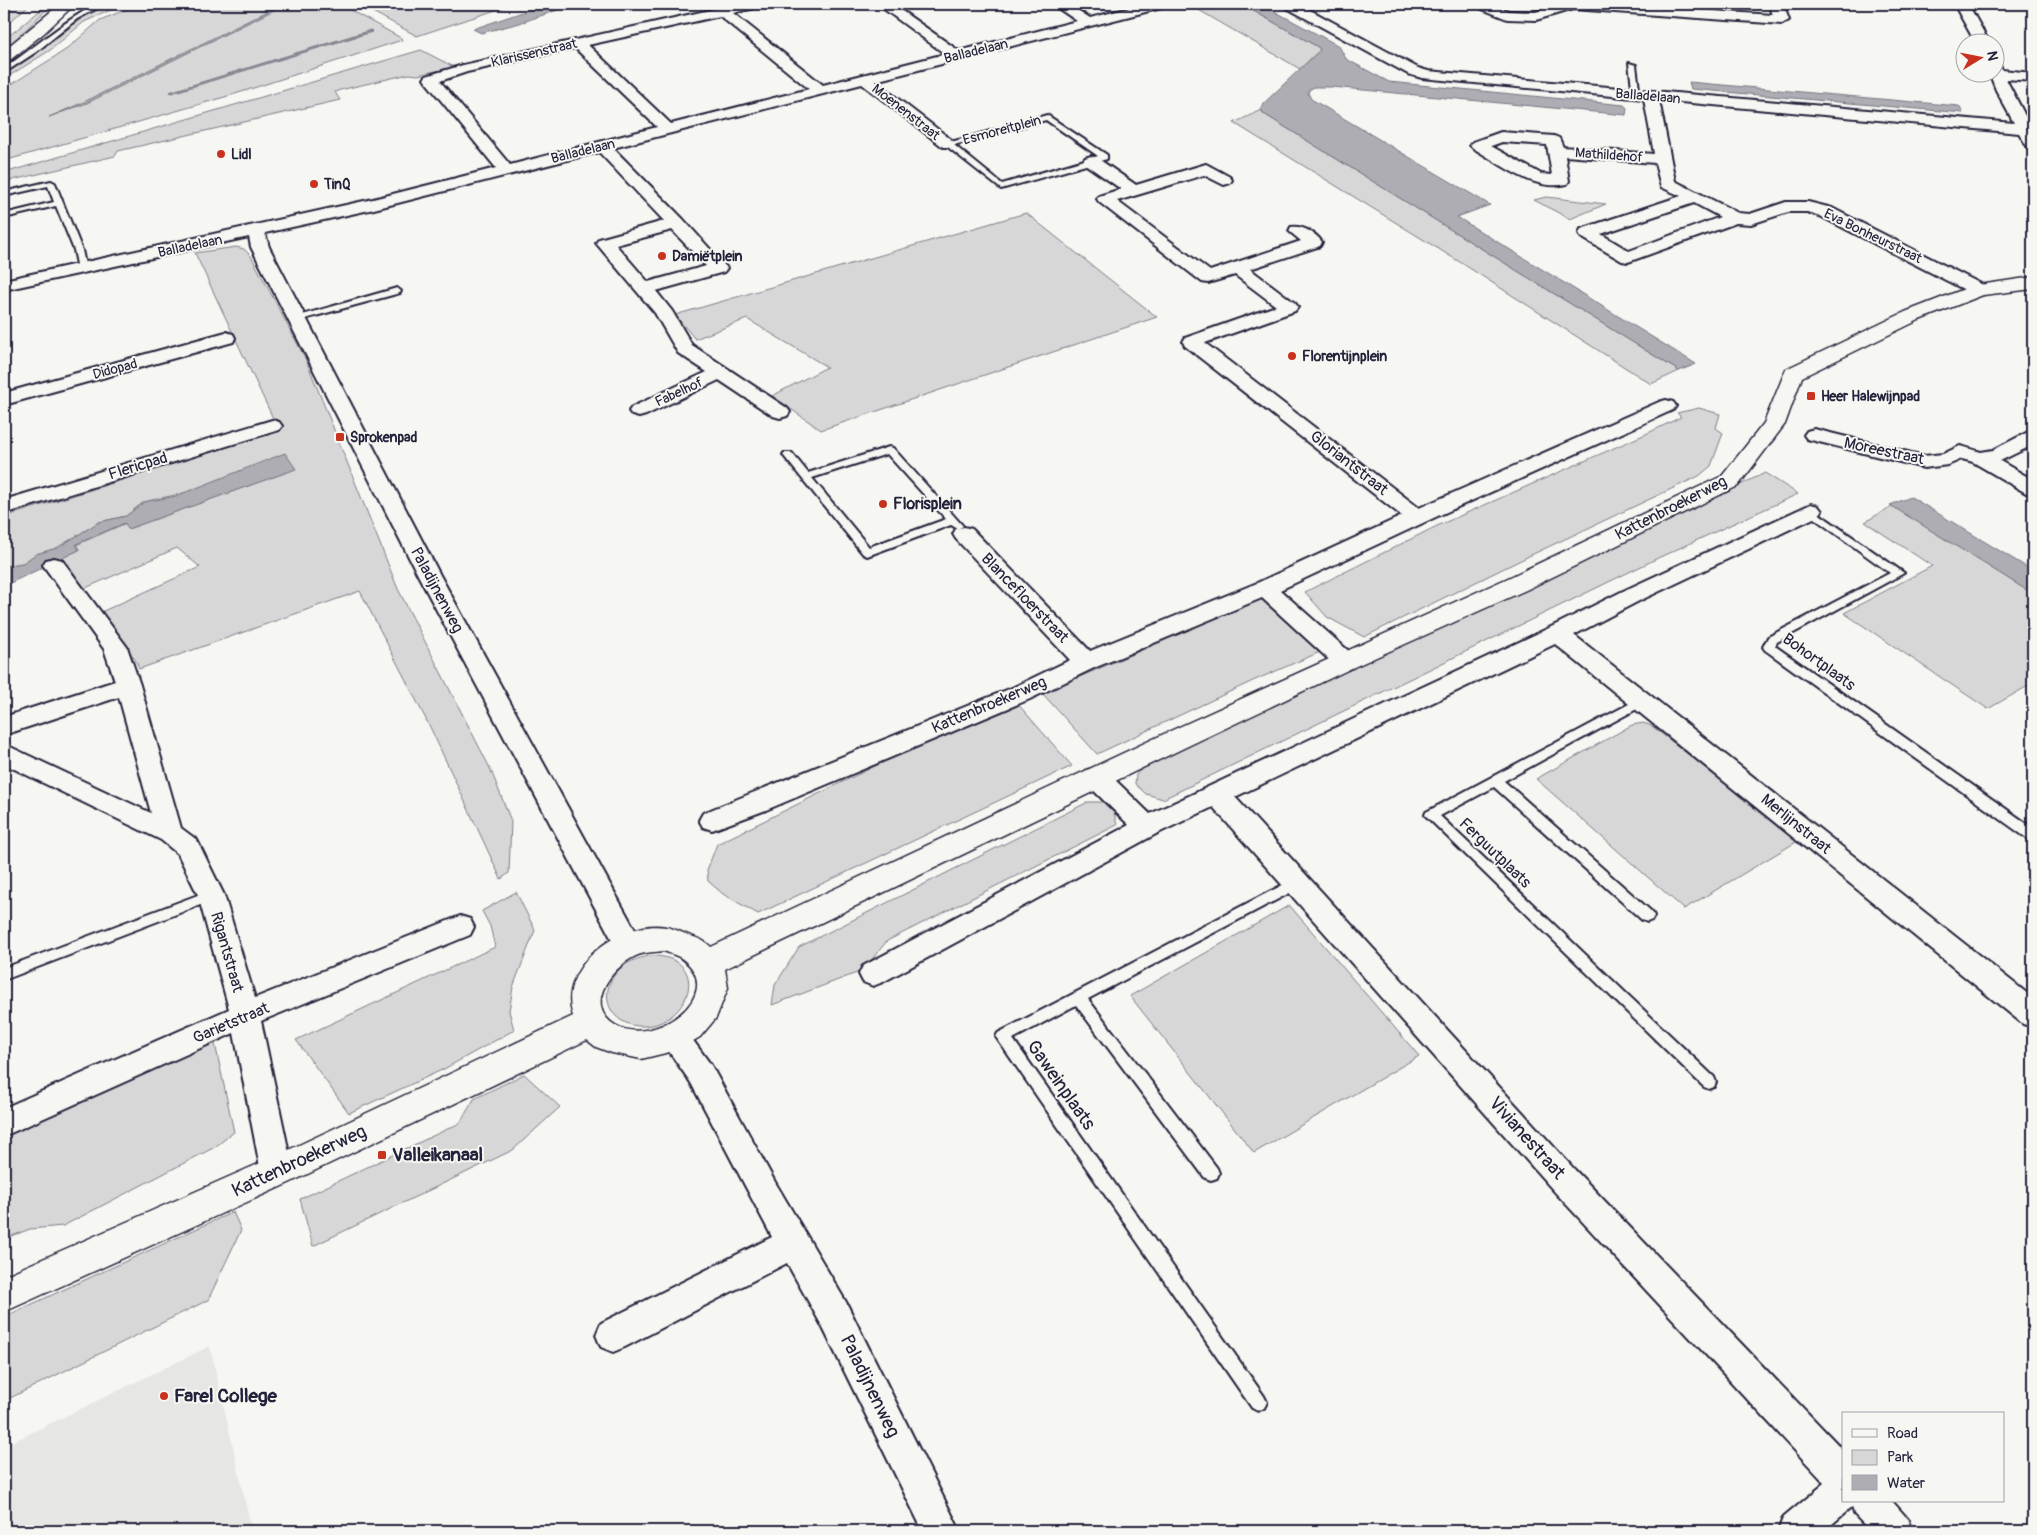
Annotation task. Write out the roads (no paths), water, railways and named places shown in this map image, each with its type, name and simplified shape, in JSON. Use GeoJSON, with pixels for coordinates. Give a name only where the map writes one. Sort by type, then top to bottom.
{"type":"FeatureCollection","features":[{"type":"Feature","properties":{"kind":"street"},"geometry":{"type":"LineString","coordinates":[[4,57],[39,30],[68,4]]}},
{"type":"Feature","properties":{"kind":"street","name":"Klarissenstraat"},"geometry":{"type":"LineString","coordinates":[[506,170],[431,79],[463,69],[754,4]]}},
{"type":"Feature","properties":{"kind":"street"},"geometry":{"type":"LineString","coordinates":[[884,4],[956,56]]}},
{"type":"Feature","properties":{"kind":"street"},"geometry":{"type":"LineString","coordinates":[[1059,4],[1089,23]]}},
{"type":"Feature","properties":{"kind":"street","name":"Balladelaan"},"geometry":{"type":"LineString","coordinates":[[4,285],[256,231],[669,130],[1160,4]]}},
{"type":"Feature","properties":{"kind":"street","name":"Balladelaan"},"geometry":{"type":"LineString","coordinates":[[1290,4],[1413,71],[1428,75],[2024,129]]}},
{"type":"Feature","properties":{"kind":"street"},"geometry":{"type":"LineString","coordinates":[[1482,4],[1507,14],[1517,15],[1536,16],[1572,5],[1782,20],[1776,4]]}},
{"type":"Feature","properties":{"kind":"street"},"geometry":{"type":"LineString","coordinates":[[1961,4],[1976,32]]}},
{"type":"Feature","properties":{"kind":"street"},"geometry":{"type":"LineString","coordinates":[[723,11],[820,90]]}},
{"type":"Feature","properties":{"kind":"street"},"geometry":{"type":"LineString","coordinates":[[578,43],[669,130]]}},
{"type":"Feature","properties":{"kind":"street"},"geometry":{"type":"LineString","coordinates":[[2004,71],[2033,76]]}},
{"type":"Feature","properties":{"kind":"street","name":"Moenenstraat"},"geometry":{"type":"LineString","coordinates":[[864,79],[948,144]]}},
{"type":"Feature","properties":{"kind":"street"},"geometry":{"type":"LineString","coordinates":[[2000,82],[2033,145]]}},
{"type":"Feature","properties":{"kind":"street"},"geometry":{"type":"LineString","coordinates":[[1644,96],[1667,184],[1734,218]]}},
{"type":"Feature","properties":{"kind":"street","name":"Mathildehof"},"geometry":{"type":"LineString","coordinates":[[1501,137],[1554,141],[1556,151],[1561,181],[1537,178],[1478,145],[1501,137]]}},
{"type":"Feature","properties":{"kind":"street"},"geometry":{"type":"LineString","coordinates":[[602,146],[718,268],[644,289],[605,243],[672,220]]}},
{"type":"Feature","properties":{"kind":"street","name":"Mathildehof"},"geometry":{"type":"LineString","coordinates":[[1556,151],[1662,159]]}},
{"type":"Feature","properties":{"kind":"street"},"geometry":{"type":"LineString","coordinates":[[1091,161],[1134,191]]}},
{"type":"Feature","properties":{"kind":"street"},"geometry":{"type":"LineString","coordinates":[[1224,180],[1206,169],[1105,199],[1208,278],[1314,242],[1297,231]]}},
{"type":"Feature","properties":{"kind":"street","name":"Eva Bonheurstraat"},"geometry":{"type":"LineString","coordinates":[[1695,197],[1587,233],[1628,257],[1734,218],[1751,219],[1786,207],[1808,207],[1826,212],[1979,290]]}},
{"type":"Feature","properties":{"kind":"street","name":"Paladijnenweg"},"geometry":{"type":"LineString","coordinates":[[256,231],[260,247],[433,583],[629,945]]}},
{"type":"Feature","properties":{"kind":"street","name":"Gloriantstraat"},"geometry":{"type":"LineString","coordinates":[[1237,268],[1289,307],[1192,342],[1417,517]]}},
{"type":"Feature","properties":{"kind":"street","name":"Kattenbroekerweg"},"geometry":{"type":"LineString","coordinates":[[708,963],[1345,661],[1517,584],[1730,481],[1774,424],[1792,373],[1912,316],[1979,290],[2033,283]]}},
{"type":"Feature","properties":{"kind":"street","name":"Fabelhof"},"geometry":{"type":"LineString","coordinates":[[644,289],[663,311],[684,349],[780,412]]}},
{"type":"Feature","properties":{"kind":"street","name":"Didopad"},"geometry":{"type":"LineString","coordinates":[[4,398],[226,338]]}},
{"type":"Feature","properties":{"kind":"street","name":"Fabelhof"},"geometry":{"type":"LineString","coordinates":[[639,411],[720,373]]}},
{"type":"Feature","properties":{"kind":"street","name":"Kattenbroekerweg"},"geometry":{"type":"LineString","coordinates":[[712,820],[1022,693],[1086,662],[1265,588],[1417,517],[1666,406]]}},
{"type":"Feature","properties":{"kind":"street","name":"Flericpad"},"geometry":{"type":"LineString","coordinates":[[4,507],[272,426]]}},
{"type":"Feature","properties":{"kind":"street","name":"Moreestraat"},"geometry":{"type":"LineString","coordinates":[[1814,435],[1924,462],[1948,459],[1960,452],[1980,458],[2033,488]]}},
{"type":"Feature","properties":{"kind":"street"},"geometry":{"type":"LineString","coordinates":[[1980,458],[1998,455],[2033,437]]}},
{"type":"Feature","properties":{"kind":"street"},"geometry":{"type":"LineString","coordinates":[[873,974],[1148,827],[1812,511]]}},
{"type":"Feature","properties":{"kind":"street","name":"Blancefloerstraat"},"geometry":{"type":"LineString","coordinates":[[959,527],[1086,662]]}},
{"type":"Feature","properties":{"kind":"street"},"geometry":{"type":"LineString","coordinates":[[54,565],[115,646],[128,685],[170,834]]}},
{"type":"Feature","properties":{"kind":"street"},"geometry":{"type":"LineString","coordinates":[[1265,588],[1345,661]]}},
{"type":"Feature","properties":{"kind":"street","name":"Merlijnstraat"},"geometry":{"type":"LineString","coordinates":[[1557,634],[2033,1014]]}},
{"type":"Feature","properties":{"kind":"street"},"geometry":{"type":"LineString","coordinates":[[4,726],[128,685]]}},
{"type":"Feature","properties":{"kind":"street","name":"Rigantstraat"},"geometry":{"type":"LineString","coordinates":[[4,753],[170,834],[188,847],[211,895],[245,1015],[277,1172]]}},
{"type":"Feature","properties":{"kind":"street"},"geometry":{"type":"LineString","coordinates":[[1096,778],[1148,827]]}},
{"type":"Feature","properties":{"kind":"street","name":"Vivianestraat"},"geometry":{"type":"LineString","coordinates":[[1217,794],[1564,1180],[1842,1475]]}},
{"type":"Feature","properties":{"kind":"street","name":"Garietstraat"},"geometry":{"type":"LineString","coordinates":[[4,1122],[245,1015],[460,927]]}},
{"type":"Feature","properties":{"kind":"street"},"geometry":{"type":"LineString","coordinates":[[657,939],[684,943],[698,951],[708,963],[713,978],[712,995],[705,1011],[692,1026],[674,1038],[650,1045],[625,1044],[604,1036],[591,1023],[585,1004],[587,986],[596,970],[611,955],[629,945],[657,939]]}},
{"type":"Feature","properties":{"kind":"street","name":"Kattenbroekerweg"},"geometry":{"type":"LineString","coordinates":[[4,1294],[277,1172],[591,1023]]}},
{"type":"Feature","properties":{"kind":"street","name":"Paladijnenweg"},"geometry":{"type":"LineString","coordinates":[[674,1038],[701,1074],[764,1192],[834,1314],[942,1531]]}},
{"type":"Feature","properties":{"kind":"street"},"geometry":{"type":"LineString","coordinates":[[613,1335],[794,1243]]}},
{"type":"Feature","properties":{"kind":"street"},"geometry":{"type":"LineString","coordinates":[[1796,1531],[1842,1492]]}},
{"type":"Feature","properties":{"kind":"street"},"geometry":{"type":"LineString","coordinates":[[1868,1502],[1894,1531]]}},
{"type":"Feature","properties":{"kind":"lane"},"geometry":{"type":"LineString","coordinates":[[4,71],[34,51],[75,18],[102,4]]}},
{"type":"Feature","properties":{"kind":"lane"},"geometry":{"type":"LineString","coordinates":[[1632,65],[1644,96]]}},
{"type":"Feature","properties":{"kind":"lane","name":"Esmoreitplein"},"geometry":{"type":"LineString","coordinates":[[1047,117],[1104,157],[1002,187],[948,144],[1047,117]]}},
{"type":"Feature","properties":{"kind":"lane"},"geometry":{"type":"LineString","coordinates":[[4,194],[51,183],[78,250],[82,269]]}},
{"type":"Feature","properties":{"kind":"lane"},"geometry":{"type":"LineString","coordinates":[[4,216],[59,203]]}},
{"type":"Feature","properties":{"kind":"lane"},"geometry":{"type":"LineString","coordinates":[[297,318],[397,292]]}},
{"type":"Feature","properties":{"kind":"lane"},"geometry":{"type":"LineString","coordinates":[[788,455],[867,552],[959,527],[889,450],[806,477]]}},
{"type":"Feature","properties":{"kind":"lane","name":"Bohortplaats"},"geometry":{"type":"LineString","coordinates":[[1812,511],[1898,573],[1772,640],[1769,647],[2033,835]]}},
{"type":"Feature","properties":{"kind":"lane","name":"Ferguutplaats"},"geometry":{"type":"LineString","coordinates":[[1642,701],[1431,815],[1709,1082]]}},
{"type":"Feature","properties":{"kind":"lane"},"geometry":{"type":"LineString","coordinates":[[1495,781],[1647,916]]}},
{"type":"Feature","properties":{"kind":"lane","name":"Gaweinplaats"},"geometry":{"type":"LineString","coordinates":[[1258,1402],[1003,1038],[1296,883]]}},
{"type":"Feature","properties":{"kind":"lane"},"geometry":{"type":"LineString","coordinates":[[4,974],[211,895]]}},
{"type":"Feature","properties":{"kind":"lane"},"geometry":{"type":"LineString","coordinates":[[1079,998],[1211,1173]]}},
{"type":"Feature","properties":{"kind":"water"},"geometry":{"type":"Polygon","coordinates":[[[282,4],[286,4],[87,103],[49,117],[84,102],[282,4]]]}},
{"type":"Feature","properties":{"kind":"water"},"geometry":{"type":"Polygon","coordinates":[[[546,4],[575,4],[520,23],[481,33],[473,29],[546,4]]]}},
{"type":"Feature","properties":{"kind":"water"},"geometry":{"type":"Polygon","coordinates":[[[1241,4],[1261,4],[1339,46],[1346,59],[1389,82],[1624,105],[1627,108],[1626,115],[1332,87],[1314,87],[1308,93],[1311,99],[1490,205],[1457,217],[1696,364],[1679,371],[1264,114],[1261,109],[1264,103],[1320,50],[1318,47],[1241,4]]]}},
{"type":"Feature","properties":{"kind":"water"},"geometry":{"type":"Polygon","coordinates":[[[371,30],[373,31],[172,93],[170,92],[371,30]]]}},
{"type":"Feature","properties":{"kind":"water"},"geometry":{"type":"Polygon","coordinates":[[[1689,82],[1959,106],[1963,113],[1691,89],[1689,82]]]}},
{"type":"Feature","properties":{"kind":"water"},"geometry":{"type":"Polygon","coordinates":[[[285,453],[296,469],[128,529],[125,523],[76,544],[79,550],[4,586],[4,566],[23,563],[36,554],[57,548],[99,522],[126,516],[144,502],[176,496],[285,453]]]}},
{"type":"Feature","properties":{"kind":"water"},"geometry":{"type":"Polygon","coordinates":[[[1911,497],[2033,571],[2033,594],[1890,505],[1911,497]]]}},
{"type":"Feature","properties":{"kind":"place","name":"Lidl"},"geometry":{"type":"Point","coordinates":[221,154]}},
{"type":"Feature","properties":{"kind":"place","name":"TinQ"},"geometry":{"type":"Point","coordinates":[314,184]}},
{"type":"Feature","properties":{"kind":"place","name":"Damiëtplein"},"geometry":{"type":"Point","coordinates":[662,256]}},
{"type":"Feature","properties":{"kind":"place","name":"Florentijnplein"},"geometry":{"type":"Point","coordinates":[1292,356]}},
{"type":"Feature","properties":{"kind":"place","name":"Heer Halewijnpad"},"geometry":{"type":"Point","coordinates":[1811,396]}},
{"type":"Feature","properties":{"kind":"place","name":"Sprokenpad"},"geometry":{"type":"Point","coordinates":[340,437]}},
{"type":"Feature","properties":{"kind":"place","name":"Florisplein"},"geometry":{"type":"Point","coordinates":[883,504]}},
{"type":"Feature","properties":{"kind":"place","name":"Valleikanaal"},"geometry":{"type":"Point","coordinates":[382,1155]}},
{"type":"Feature","properties":{"kind":"place","name":"Farel College"},"geometry":{"type":"Point","coordinates":[164,1396]}}]}
